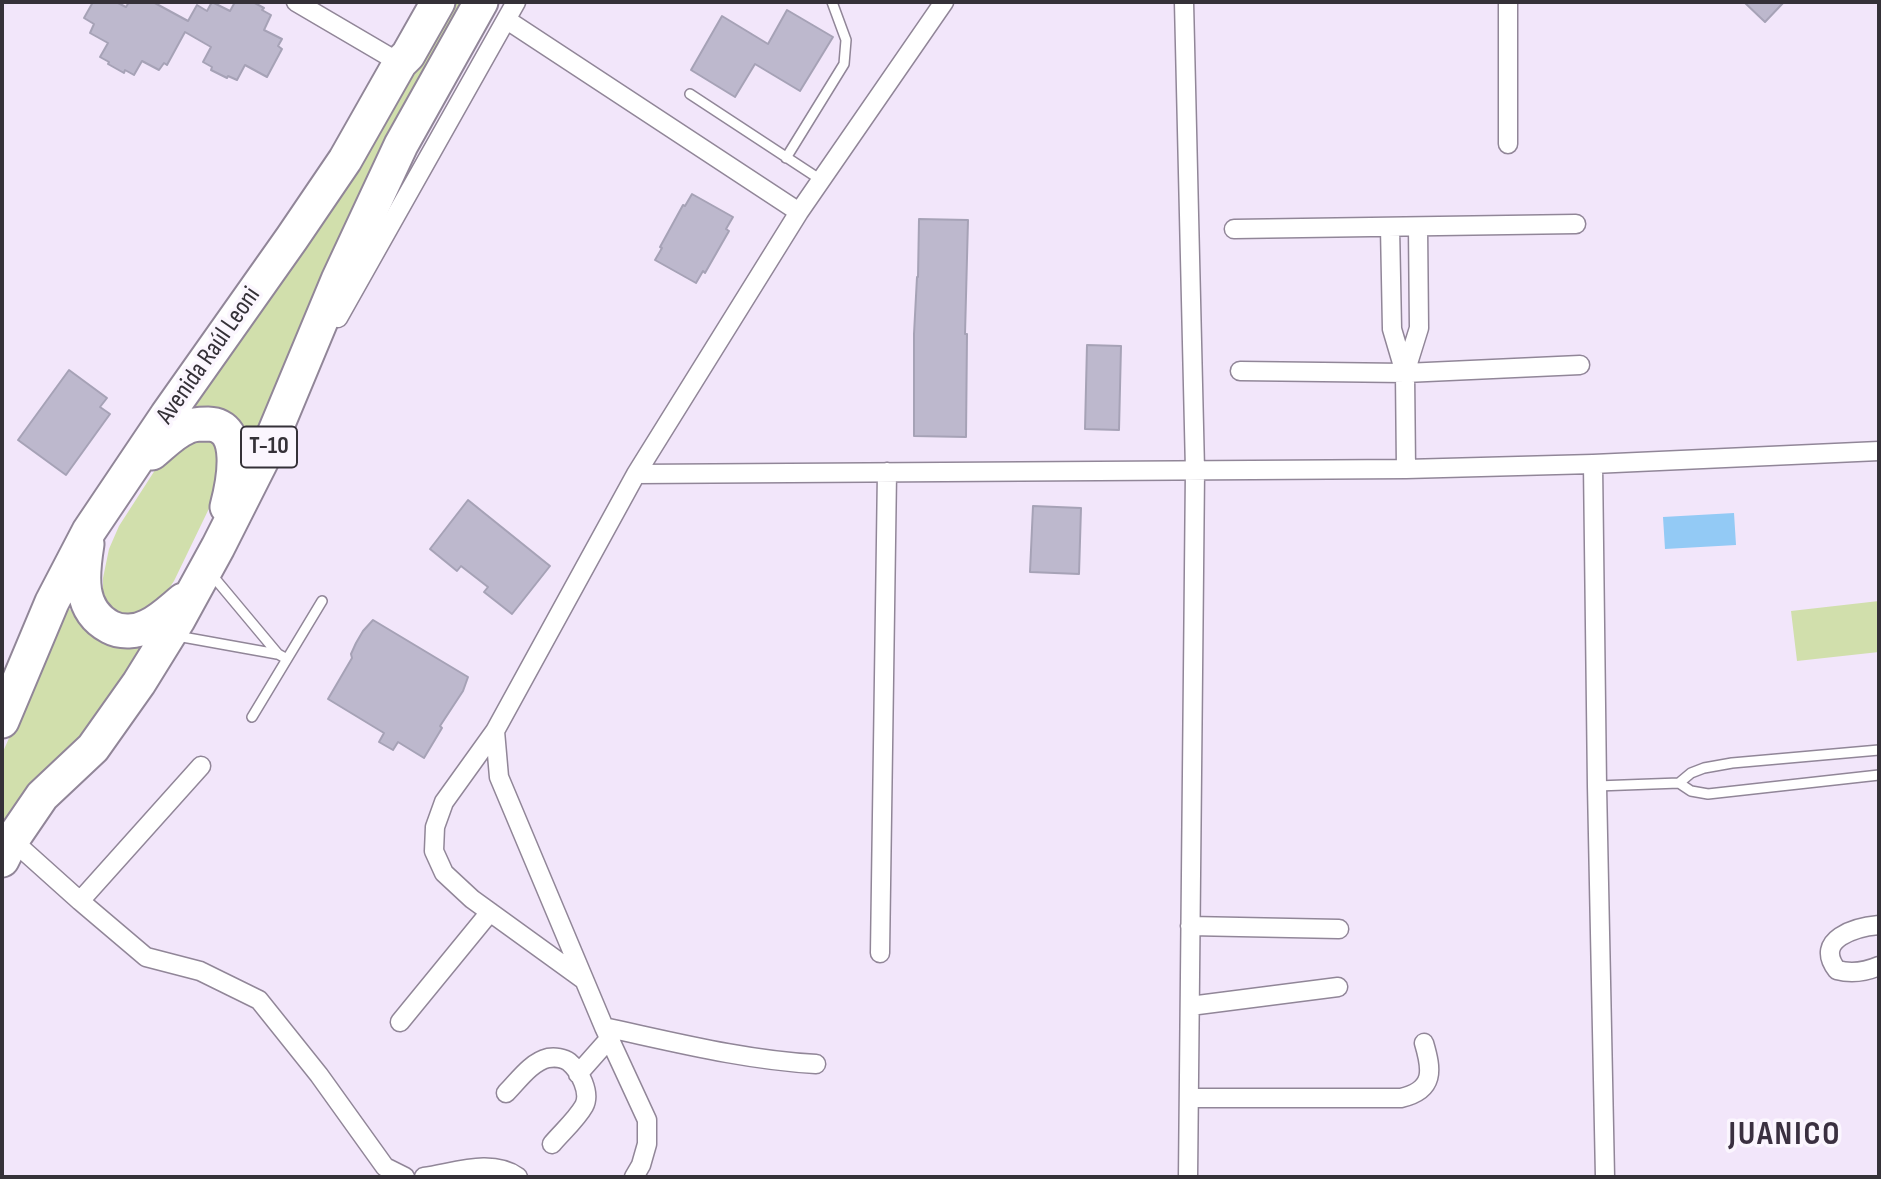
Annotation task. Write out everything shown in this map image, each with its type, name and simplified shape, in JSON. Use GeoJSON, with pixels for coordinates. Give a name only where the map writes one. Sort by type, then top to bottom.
{"type":"FeatureCollection","features":[{"type":"Feature","properties":{"kind":"highway","name":"Avenida Raúl Leoni"},"geometry":{"type":"LineString","coordinates":[[2,722],[52,602],[89,531],[345,160],[438,2]]}},
{"type":"Feature","properties":{"kind":"highway","name":"T-10"},"geometry":{"type":"LineString","coordinates":[[7,850],[42,796],[93,748],[169,635],[268,448],[338,280],[401,145],[494,11]]}},
{"type":"Feature","properties":{"kind":"highway"},"geometry":{"type":"LineString","coordinates":[[89,531],[83,570],[85,592],[96,617],[117,630],[135,631],[157,622],[206,569],[229,499],[234,471],[234,452],[227,432],[220,426],[205,424],[187,427],[153,452],[123,480]]}},
{"type":"Feature","properties":{"kind":"street"},"geometry":{"type":"LineString","coordinates":[[296,2],[400,63]]}},
{"type":"Feature","properties":{"kind":"street"},"geometry":{"type":"LineString","coordinates":[[494,11],[516,2]]}},
{"type":"Feature","properties":{"kind":"street"},"geometry":{"type":"LineString","coordinates":[[584,980],[472,899],[443,873],[434,851],[435,827],[444,802],[495,731],[636,474],[799,212],[944,2]]}},
{"type":"Feature","properties":{"kind":"street"},"geometry":{"type":"LineString","coordinates":[[1184,2],[1195,470],[1188,1177]]}},
{"type":"Feature","properties":{"kind":"street"},"geometry":{"type":"LineString","coordinates":[[1508,2],[1508,144]]}},
{"type":"Feature","properties":{"kind":"street"},"geometry":{"type":"LineString","coordinates":[[494,11],[799,212]]}},
{"type":"Feature","properties":{"kind":"street"},"geometry":{"type":"LineString","coordinates":[[1234,229],[1576,224]]}},
{"type":"Feature","properties":{"kind":"street"},"geometry":{"type":"LineString","coordinates":[[1405,373],[1419,328],[1418,226]]}},
{"type":"Feature","properties":{"kind":"street"},"geometry":{"type":"LineString","coordinates":[[1390,227],[1392,329],[1405,373],[1406,469]]}},
{"type":"Feature","properties":{"kind":"street"},"geometry":{"type":"LineString","coordinates":[[1240,371],[1405,373],[1580,365]]}},
{"type":"Feature","properties":{"kind":"street"},"geometry":{"type":"LineString","coordinates":[[636,474],[1406,469],[1593,464],[1879,451]]}},
{"type":"Feature","properties":{"kind":"street"},"geometry":{"type":"LineString","coordinates":[[1593,464],[1605,1177]]}},
{"type":"Feature","properties":{"kind":"street"},"geometry":{"type":"LineString","coordinates":[[880,953],[887,472]]}},
{"type":"Feature","properties":{"kind":"street"},"geometry":{"type":"LineString","coordinates":[[2,695],[23,669]]}},
{"type":"Feature","properties":{"kind":"street"},"geometry":{"type":"LineString","coordinates":[[495,731],[499,777],[606,1033],[647,1121],[647,1144],[641,1165],[634,1177]]}},
{"type":"Feature","properties":{"kind":"street"},"geometry":{"type":"LineString","coordinates":[[80,901],[201,766]]}},
{"type":"Feature","properties":{"kind":"street"},"geometry":{"type":"LineString","coordinates":[[7,850],[80,901],[146,957],[200,971],[259,1000],[319,1075],[385,1167],[405,1177]]}},
{"type":"Feature","properties":{"kind":"street"},"geometry":{"type":"LineString","coordinates":[[400,1022],[490,912]]}},
{"type":"Feature","properties":{"kind":"street"},"geometry":{"type":"LineString","coordinates":[[1879,925],[1843,933],[1833,943],[1830,953],[1831,962],[1837,970],[1869,970],[1879,966]]}},
{"type":"Feature","properties":{"kind":"street"},"geometry":{"type":"LineString","coordinates":[[1190,926],[1339,929]]}},
{"type":"Feature","properties":{"kind":"street"},"geometry":{"type":"LineString","coordinates":[[1190,1006],[1338,987]]}},
{"type":"Feature","properties":{"kind":"street"},"geometry":{"type":"LineString","coordinates":[[606,1033],[778,1062],[816,1065]]}},
{"type":"Feature","properties":{"kind":"street"},"geometry":{"type":"LineString","coordinates":[[578,1074],[606,1033]]}},
{"type":"Feature","properties":{"kind":"street"},"geometry":{"type":"LineString","coordinates":[[1189,1098],[1401,1098],[1414,1095],[1424,1087],[1430,1076],[1430,1063],[1424,1043]]}},
{"type":"Feature","properties":{"kind":"street"},"geometry":{"type":"LineString","coordinates":[[506,1093],[533,1066],[546,1058],[569,1062],[586,1086],[585,1105],[552,1144]]}},
{"type":"Feature","properties":{"kind":"street"},"geometry":{"type":"LineString","coordinates":[[424,1177],[477,1167],[511,1172],[519,1177]]}},
{"type":"Feature","properties":{"kind":"lane"},"geometry":{"type":"LineString","coordinates":[[786,158],[844,64],[846,40],[832,2]]}},
{"type":"Feature","properties":{"kind":"lane"},"geometry":{"type":"LineString","coordinates":[[690,94],[821,180]]}},
{"type":"Feature","properties":{"kind":"lane"},"geometry":{"type":"LineString","coordinates":[[206,569],[283,657]]}},
{"type":"Feature","properties":{"kind":"lane"},"geometry":{"type":"LineString","coordinates":[[252,717],[283,657],[322,601]]}},
{"type":"Feature","properties":{"kind":"lane"},"geometry":{"type":"LineString","coordinates":[[169,635],[283,657]]}},
{"type":"Feature","properties":{"kind":"lane"},"geometry":{"type":"LineString","coordinates":[[1597,786],[1679,783],[1704,768],[1879,750]]}},
{"type":"Feature","properties":{"kind":"lane"},"geometry":{"type":"LineString","coordinates":[[1679,783],[1691,791],[1708,794],[1879,775]]}},
{"type":"Feature","properties":{"kind":"green space"},"geometry":{"type":"Polygon","coordinates":[[[448,2],[467,2],[251,450],[187,411],[448,2]]]}},
{"type":"Feature","properties":{"kind":"green space"},"geometry":{"type":"Polygon","coordinates":[[[221,440],[216,494],[169,589],[149,607],[128,618],[110,610],[103,598],[103,578],[109,549],[119,526],[157,467],[184,441],[221,440]]]}},
{"type":"Feature","properties":{"kind":"green space"},"geometry":{"type":"Polygon","coordinates":[[[1879,601],[1879,652],[1797,661],[1791,611],[1879,601]]]}},
{"type":"Feature","properties":{"kind":"green space"},"geometry":{"type":"Polygon","coordinates":[[[67,606],[88,630],[137,646],[141,652],[138,660],[2,843],[2,754],[67,606]]]}},
{"type":"Feature","properties":{"kind":"water"},"geometry":{"type":"Polygon","coordinates":[[[1734,513],[1736,545],[1665,549],[1663,517],[1734,513]]]}},
{"type":"Feature","properties":{"kind":"building"},"geometry":{"type":"Polygon","coordinates":[[[93,2],[116,2],[126,7],[129,2],[153,2],[188,21],[197,5],[207,11],[212,2],[230,11],[235,2],[253,2],[271,15],[264,30],[282,39],[278,46],[282,49],[267,77],[245,65],[237,80],[211,70],[212,67],[203,62],[211,47],[185,32],[167,65],[164,63],[159,70],[142,61],[134,75],[125,70],[124,73],[100,57],[108,43],[90,33],[94,24],[84,18],[93,2]]]}},
{"type":"Feature","properties":{"kind":"building"},"geometry":{"type":"Polygon","coordinates":[[[1744,2],[1784,2],[1765,22],[1744,2]]]}},
{"type":"Feature","properties":{"kind":"building"},"geometry":{"type":"Polygon","coordinates":[[[787,10],[833,37],[800,91],[755,64],[735,97],[691,70],[722,16],[768,44],[787,10]]]}},
{"type":"Feature","properties":{"kind":"building"},"geometry":{"type":"Polygon","coordinates":[[[692,194],[733,217],[726,229],[729,231],[705,273],[703,271],[696,283],[655,260],[683,205],[685,206],[692,194]]]}},
{"type":"Feature","properties":{"kind":"building"},"geometry":{"type":"Polygon","coordinates":[[[919,219],[968,220],[966,437],[914,436],[914,334],[919,219]]]}},
{"type":"Feature","properties":{"kind":"building"},"geometry":{"type":"Polygon","coordinates":[[[1087,345],[1121,346],[1119,430],[1085,429],[1087,345]]]}},
{"type":"Feature","properties":{"kind":"building"},"geometry":{"type":"Polygon","coordinates":[[[69,370],[107,398],[100,407],[110,414],[66,475],[18,440],[69,370]]]}},
{"type":"Feature","properties":{"kind":"building"},"geometry":{"type":"Polygon","coordinates":[[[468,500],[550,566],[512,614],[484,592],[488,587],[461,566],[457,571],[430,549],[468,500]]]}},
{"type":"Feature","properties":{"kind":"building"},"geometry":{"type":"Polygon","coordinates":[[[1033,506],[1081,508],[1079,574],[1030,572],[1033,506]]]}},
{"type":"Feature","properties":{"kind":"building"},"geometry":{"type":"Polygon","coordinates":[[[373,620],[468,677],[463,691],[440,726],[442,728],[424,758],[398,742],[393,750],[379,742],[384,733],[328,699],[352,658],[356,643],[373,620]]]}},
{"type":"Feature","properties":{"kind":"district","name":"JUANICO"},"geometry":{"type":"Point","coordinates":[1785,1136]}}]}
